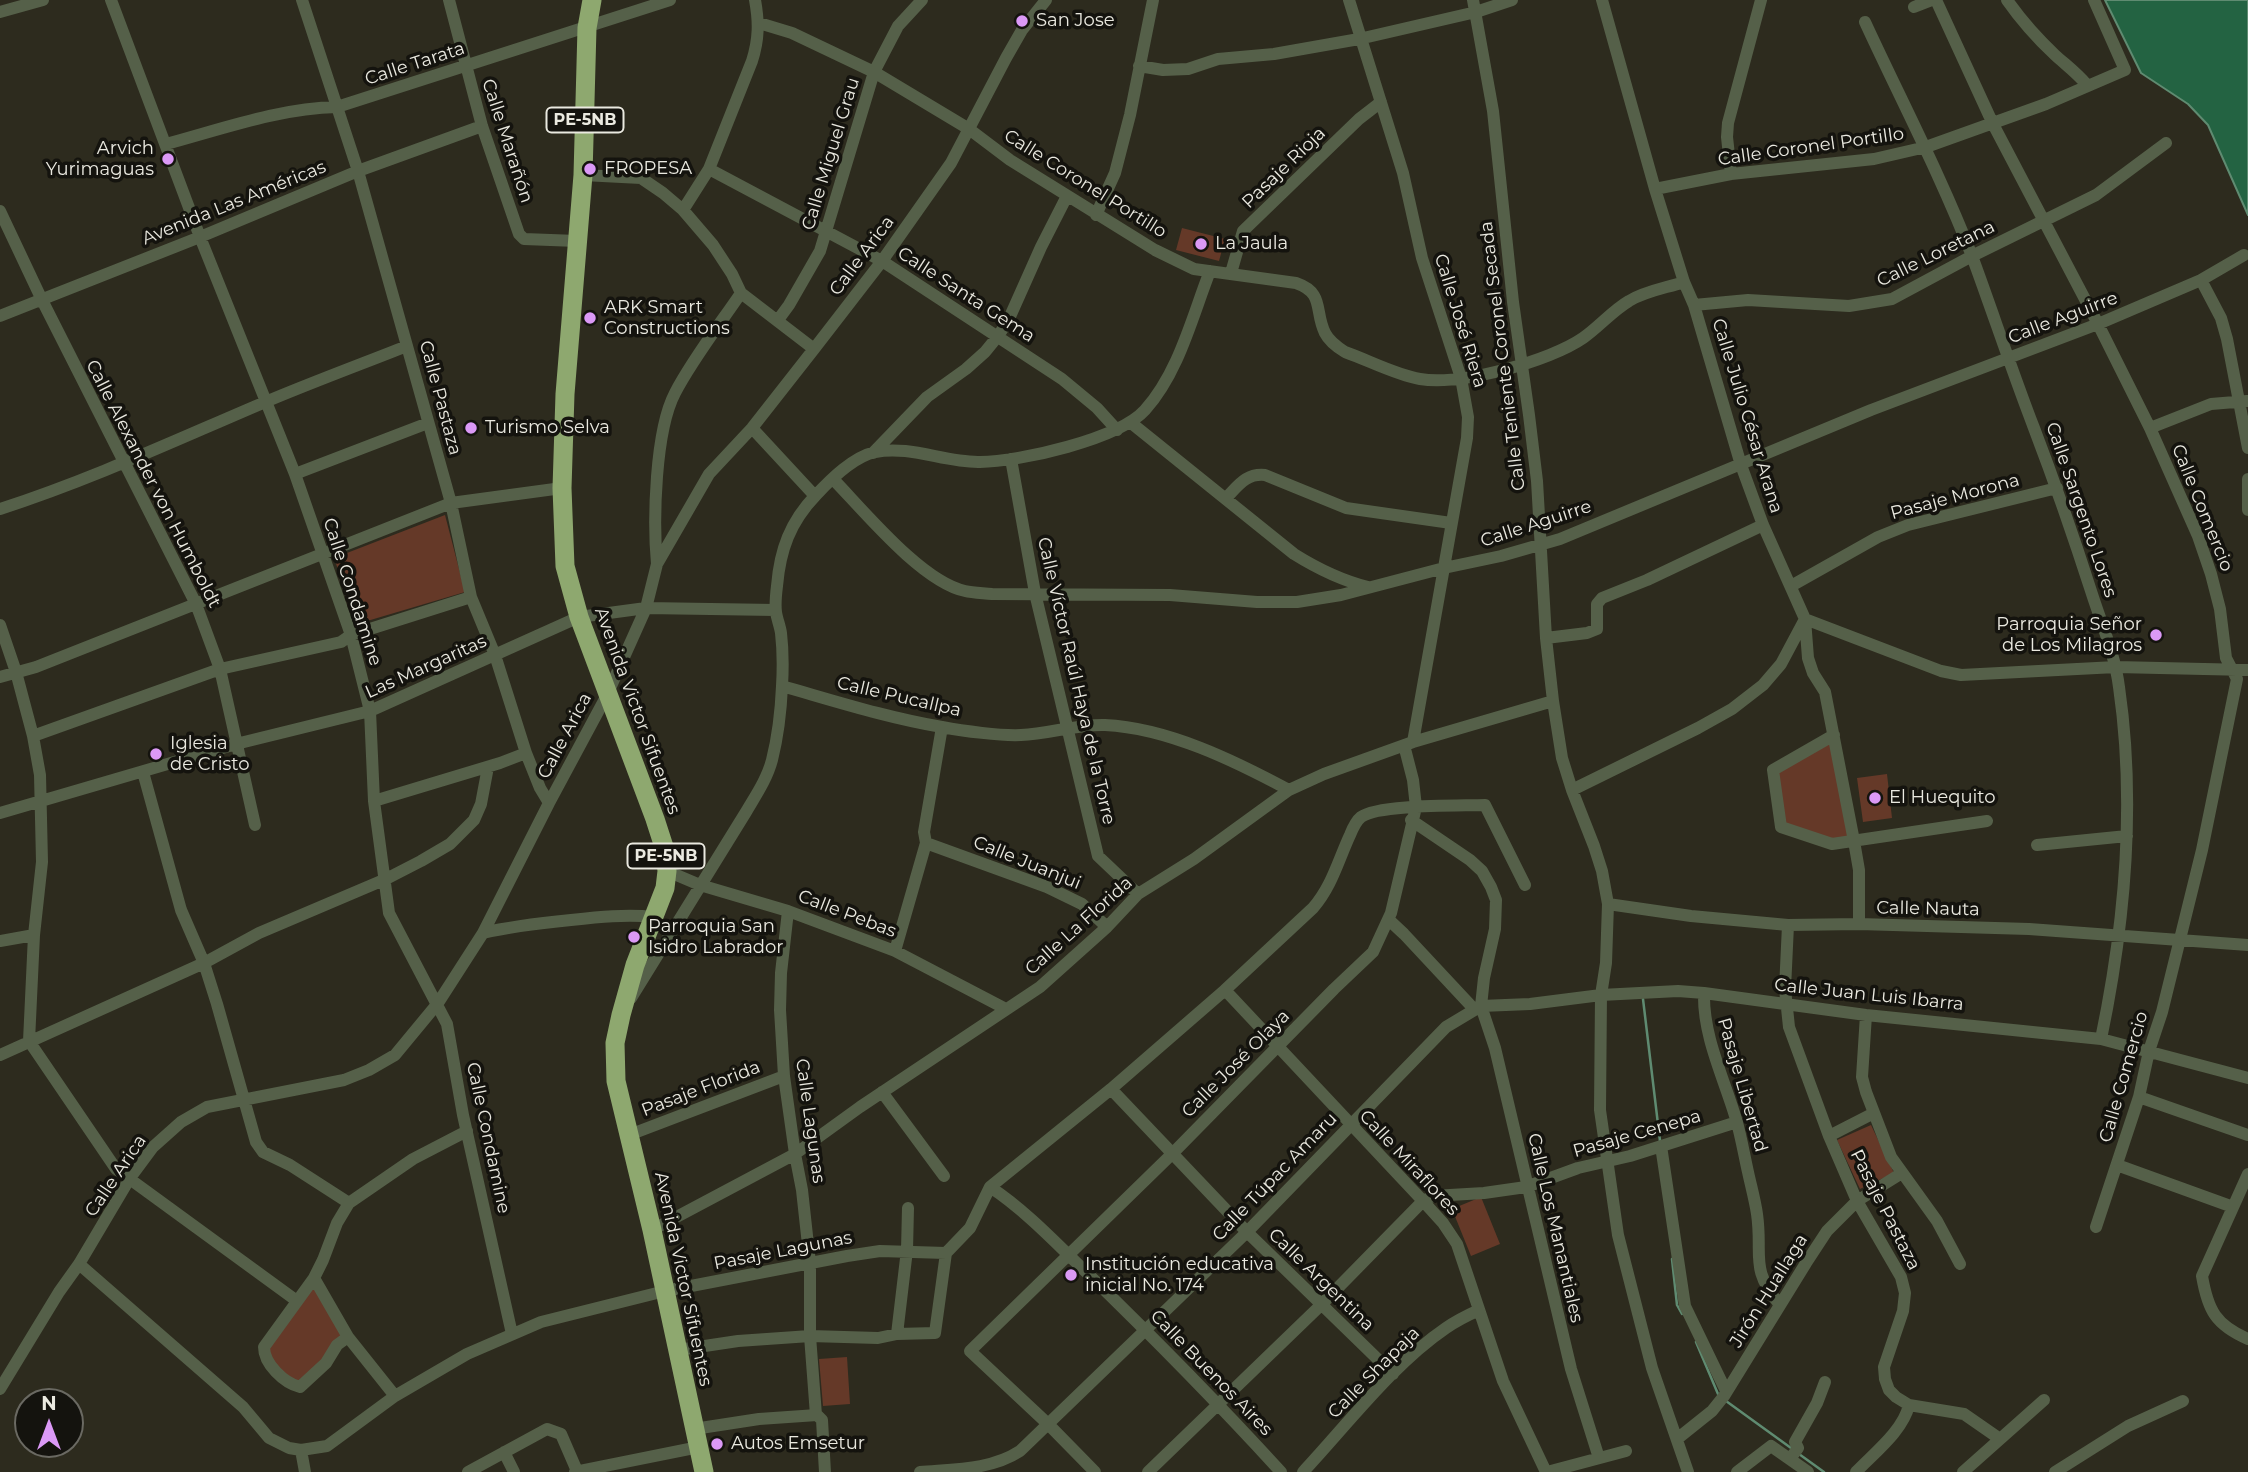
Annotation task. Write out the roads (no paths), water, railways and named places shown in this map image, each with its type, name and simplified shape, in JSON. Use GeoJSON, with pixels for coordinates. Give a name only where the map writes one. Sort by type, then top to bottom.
{"type":"FeatureCollection","features":[{"type":"Feature","properties":{"kind":"highway","name":"PE-5NB"},"geometry":{"type":"LineString","coordinates":[[577,241],[583,175],[587,28],[592,0]]}},
{"type":"Feature","properties":{"kind":"highway","name":"Avenida Victor Sifuentes"},"geometry":{"type":"LineString","coordinates":[[577,241],[567,352],[562,488],[565,566],[579,617],[655,819],[665,850],[667,871],[665,888],[635,965],[621,1015],[615,1043],[616,1081],[652,1230],[704,1472]]}},
{"type":"Feature","properties":{"kind":"street"},"geometry":{"type":"LineString","coordinates":[[0,12],[43,0]]}},
{"type":"Feature","properties":{"kind":"street","name":"Calle Condamine"},"geometry":{"type":"LineString","coordinates":[[111,0],[200,237],[295,474],[351,635],[370,711],[374,801],[389,913],[447,1024],[467,1131],[512,1334]]}},
{"type":"Feature","properties":{"kind":"street","name":"Calle Pastaza"},"geometry":{"type":"LineString","coordinates":[[302,0],[358,171],[451,503],[471,597],[495,655],[526,753],[549,803]]}},
{"type":"Feature","properties":{"kind":"street","name":"Calle Marañón"},"geometry":{"type":"LineString","coordinates":[[449,0],[482,126],[520,236],[524,239],[577,241]]}},
{"type":"Feature","properties":{"kind":"street","name":"Calle Tarata"},"geometry":{"type":"LineString","coordinates":[[166,144],[313,108],[337,107],[670,0]]}},
{"type":"Feature","properties":{"kind":"street"},"geometry":{"type":"LineString","coordinates":[[683,210],[709,169],[752,61],[758,43],[759,23],[755,0]]}},
{"type":"Feature","properties":{"kind":"street","name":"Calle Miguel Grau"},"geometry":{"type":"LineString","coordinates":[[778,320],[820,251],[874,72],[898,26],[922,0]]}},
{"type":"Feature","properties":{"kind":"street","name":"Calle Arica"},"geometry":{"type":"LineString","coordinates":[[0,1389],[130,1178],[153,1147],[181,1122],[207,1107],[344,1080],[369,1070],[395,1055],[438,1003],[483,933],[607,695],[646,608],[657,564],[709,474],[752,428],[882,261],[951,163],[1022,30],[1046,0]]}},
{"type":"Feature","properties":{"kind":"street"},"geometry":{"type":"LineString","coordinates":[[1096,215],[1115,173],[1130,115],[1153,0]]}},
{"type":"Feature","properties":{"kind":"street","name":"Calle José Riera"},"geometry":{"type":"LineString","coordinates":[[1349,0],[1403,173],[1422,258],[1461,378],[1468,417],[1467,438],[1444,568],[1408,743]]}},
{"type":"Feature","properties":{"kind":"street"},"geometry":{"type":"LineString","coordinates":[[1139,66],[1163,70],[1188,69],[1218,59],[1274,54],[1360,39],[1474,6],[1513,0]]}},
{"type":"Feature","properties":{"kind":"street","name":"Calle Julio César Arana"},"geometry":{"type":"LineString","coordinates":[[1602,0],[1655,189],[1684,282],[1694,304],[1741,465],[1763,525],[1805,619],[1808,658],[1825,692],[1854,841],[1859,870],[1859,925]]}},
{"type":"Feature","properties":{"kind":"street"},"geometry":{"type":"LineString","coordinates":[[1731,174],[1728,123],[1761,0]]}},
{"type":"Feature","properties":{"kind":"street"},"geometry":{"type":"LineString","coordinates":[[1914,7],[1934,0]]}},
{"type":"Feature","properties":{"kind":"street","name":"Calle Comercio"},"geometry":{"type":"LineString","coordinates":[[1934,0],[1993,124],[2150,428],[2198,536],[2220,610],[2226,658],[2237,683],[2202,850],[2162,1012],[2149,1051],[2139,1097],[2096,1227]]}},
{"type":"Feature","properties":{"kind":"street"},"geometry":{"type":"LineString","coordinates":[[2007,0],[2037,37],[2087,85]]}},
{"type":"Feature","properties":{"kind":"street","name":"Calle Coronel Portillo"},"geometry":{"type":"LineString","coordinates":[[1655,189],[1731,174],[1874,159],[1926,147],[1993,124],[2125,70],[2094,0]]}},
{"type":"Feature","properties":{"kind":"street","name":"Calle Teniente Coronel Secada"},"geometry":{"type":"LineString","coordinates":[[1474,6],[1493,111],[1536,481],[1546,638],[1553,701],[1562,758],[1602,871],[1608,904],[1606,963],[1601,995],[1600,1110],[1607,1160],[1618,1235],[1652,1368],[1688,1472]]}},
{"type":"Feature","properties":{"kind":"street","name":"Calle Sargento Lores"},"geometry":{"type":"LineString","coordinates":[[1866,22],[1926,147],[1972,256],[2007,358],[2057,488],[2116,667],[2128,762],[2127,836],[2114,978],[2101,1039]]}},
{"type":"Feature","properties":{"kind":"street","name":"Calle Coronel Portillo"},"geometry":{"type":"LineString","coordinates":[[759,23],[792,33],[874,72],[969,129],[1010,160],[1096,215],[1155,250],[1194,269],[1231,272],[1306,286],[1313,293],[1319,307],[1325,333],[1336,346],[1345,352],[1417,378],[1461,378],[1522,364],[1559,351],[1583,338],[1629,300],[1684,282]]}},
{"type":"Feature","properties":{"kind":"street","name":"Pasaje Rioja"},"geometry":{"type":"LineString","coordinates":[[1231,272],[1242,231],[1381,102]]}},
{"type":"Feature","properties":{"kind":"street","name":"Avenida Las Américas"},"geometry":{"type":"LineString","coordinates":[[0,316],[358,171],[482,126]]}},
{"type":"Feature","properties":{"kind":"street","name":"Calle Loretana"},"geometry":{"type":"LineString","coordinates":[[1694,304],[1748,300],[1849,306],[1892,299],[2096,195],[2166,144]]}},
{"type":"Feature","properties":{"kind":"street","name":"Calle Santa Gema"},"geometry":{"type":"LineString","coordinates":[[709,169],[882,261],[1062,379],[1097,408],[1117,430]]}},
{"type":"Feature","properties":{"kind":"street"},"geometry":{"type":"LineString","coordinates":[[583,175],[641,178],[663,193],[683,210],[713,245],[741,293],[814,349]]}},
{"type":"Feature","properties":{"kind":"street"},"geometry":{"type":"LineString","coordinates":[[873,453],[928,397],[966,369],[998,336],[1008,321],[1067,196]]}},
{"type":"Feature","properties":{"kind":"street","name":"Calle Alexander von Humboldt"},"geometry":{"type":"LineString","coordinates":[[0,211],[41,300],[196,604],[220,669],[255,825]]}},
{"type":"Feature","properties":{"kind":"street","name":"Calle Aguirre"},"geometry":{"type":"LineString","coordinates":[[834,479],[915,563],[963,591],[992,594],[1170,595],[1297,602],[1341,596],[1539,545],[1871,410],[2098,324],[2201,280],[2244,255]]}},
{"type":"Feature","properties":{"kind":"street"},"geometry":{"type":"LineString","coordinates":[[621,1015],[763,783],[772,761],[782,686],[781,632],[775,610],[779,564],[784,542],[815,496],[855,461],[873,453],[894,450],[916,452],[980,463],[1011,459],[1087,441],[1117,430],[1143,413],[1153,400],[1181,349],[1210,271]]}},
{"type":"Feature","properties":{"kind":"street"},"geometry":{"type":"LineString","coordinates":[[2201,280],[2221,318],[2227,339],[2244,401],[2248,448]]}},
{"type":"Feature","properties":{"kind":"street"},"geometry":{"type":"LineString","coordinates":[[657,564],[659,459],[664,421],[675,393],[741,293]]}},
{"type":"Feature","properties":{"kind":"street"},"geometry":{"type":"LineString","coordinates":[[0,509],[124,464],[266,402],[407,346]]}},
{"type":"Feature","properties":{"kind":"street"},"geometry":{"type":"LineString","coordinates":[[2150,428],[2211,404],[2244,401]]}},
{"type":"Feature","properties":{"kind":"street"},"geometry":{"type":"LineString","coordinates":[[1130,422],[1294,554],[1350,583],[1371,587]]}},
{"type":"Feature","properties":{"kind":"street"},"geometry":{"type":"LineString","coordinates":[[295,474],[428,423]]}},
{"type":"Feature","properties":{"kind":"street"},"geometry":{"type":"LineString","coordinates":[[752,428],[815,496]]}},
{"type":"Feature","properties":{"kind":"street","name":"Calle Víctor Raúl Haya de la Torre"},"geometry":{"type":"LineString","coordinates":[[1011,459],[1035,593],[1098,856],[1138,894]]}},
{"type":"Feature","properties":{"kind":"street"},"geometry":{"type":"LineString","coordinates":[[1226,498],[1247,477],[1265,475],[1346,508],[1451,523]]}},
{"type":"Feature","properties":{"kind":"street"},"geometry":{"type":"LineString","coordinates":[[2248,479],[2248,510]]}},
{"type":"Feature","properties":{"kind":"street"},"geometry":{"type":"LineString","coordinates":[[0,677],[36,667],[451,503],[562,488]]}},
{"type":"Feature","properties":{"kind":"street","name":"Pasaje Morona"},"geometry":{"type":"LineString","coordinates":[[1791,586],[1878,537],[1908,525],[2057,488]]}},
{"type":"Feature","properties":{"kind":"street"},"geometry":{"type":"LineString","coordinates":[[1546,638],[1587,633],[1597,629],[1597,604],[1602,598],[1647,580],[1763,525]]}},
{"type":"Feature","properties":{"kind":"street"},"geometry":{"type":"LineString","coordinates":[[33,736],[220,669],[341,642],[351,635],[471,597]]}},
{"type":"Feature","properties":{"kind":"street","name":"Las Margaritas"},"geometry":{"type":"LineString","coordinates":[[0,813],[236,744],[370,711],[579,617],[646,608],[775,610]]}},
{"type":"Feature","properties":{"kind":"street"},"geometry":{"type":"LineString","coordinates":[[1572,790],[1698,729],[1732,709],[1763,685],[1781,664],[1805,619],[1941,671],[1961,675],[2116,667],[2248,670]]}},
{"type":"Feature","properties":{"kind":"street"},"geometry":{"type":"LineString","coordinates":[[0,625],[16,672],[40,775],[42,862],[34,935],[29,1041],[116,1169],[297,1301]]}},
{"type":"Feature","properties":{"kind":"street","name":"Calle Pucallpa"},"geometry":{"type":"LineString","coordinates":[[782,686],[942,727],[1021,735],[1104,725],[1128,727],[1199,747],[1237,762],[1289,790]]}},
{"type":"Feature","properties":{"kind":"street","name":"Calle La Florida"},"geometry":{"type":"LineString","coordinates":[[652,1230],[795,1154],[882,1092],[1040,987],[1107,927],[1138,894],[1194,859],[1289,790],[1408,743],[1553,701]]}},
{"type":"Feature","properties":{"kind":"street"},"geometry":{"type":"LineString","coordinates":[[895,951],[926,843],[924,832],[942,727]]}},
{"type":"Feature","properties":{"kind":"street"},"geometry":{"type":"LineString","coordinates":[[1834,736],[1773,770],[1781,827],[1832,844],[1987,821]]}},
{"type":"Feature","properties":{"kind":"street","name":"Calle José Olaya"},"geometry":{"type":"LineString","coordinates":[[1048,1424],[970,1351],[1373,952],[1389,920],[1416,807],[1408,743]]}},
{"type":"Feature","properties":{"kind":"street"},"geometry":{"type":"LineString","coordinates":[[374,801],[526,753]]}},
{"type":"Feature","properties":{"kind":"street"},"geometry":{"type":"LineString","coordinates":[[0,1055],[204,963],[259,933],[386,879],[441,850],[464,832],[474,820],[481,804],[488,767]]}},
{"type":"Feature","properties":{"kind":"street"},"geometry":{"type":"LineString","coordinates":[[143,772],[181,910],[204,963],[256,1142],[263,1152],[290,1165],[349,1203]]}},
{"type":"Feature","properties":{"kind":"street"},"geometry":{"type":"LineString","coordinates":[[678,1350],[810,1336],[878,1338],[935,1332],[946,1254],[970,1228],[990,1187],[1111,1089],[1313,908],[1333,878],[1350,833],[1360,818],[1371,812],[1416,807],[1485,805],[1525,885]]}},
{"type":"Feature","properties":{"kind":"street"},"geometry":{"type":"LineString","coordinates":[[1411,820],[1482,871],[1496,900],[1495,929],[1477,1007]]}},
{"type":"Feature","properties":{"kind":"street"},"geometry":{"type":"LineString","coordinates":[[2037,845],[2127,836]]}},
{"type":"Feature","properties":{"kind":"street","name":"Calle Juanjui"},"geometry":{"type":"LineString","coordinates":[[926,843],[1047,887],[1082,904],[1107,927]]}},
{"type":"Feature","properties":{"kind":"street","name":"Calle Pebas"},"geometry":{"type":"LineString","coordinates":[[667,871],[699,885],[788,911],[895,951],[1006,1009]]}},
{"type":"Feature","properties":{"kind":"street","name":"Calle Nauta"},"geometry":{"type":"LineString","coordinates":[[1608,904],[1690,916],[1788,925],[2029,929],[2248,944]]}},
{"type":"Feature","properties":{"kind":"street","name":"Calle Lagunas"},"geometry":{"type":"LineString","coordinates":[[788,911],[781,985],[784,1076],[802,1190],[810,1263],[810,1336],[818,1416]]}},
{"type":"Feature","properties":{"kind":"street"},"geometry":{"type":"LineString","coordinates":[[483,933],[510,926],[582,919],[632,915],[654,917]]}},
{"type":"Feature","properties":{"kind":"street"},"geometry":{"type":"LineString","coordinates":[[1389,920],[1477,1007]]}},
{"type":"Feature","properties":{"kind":"street","name":"Pasaje Pastaza"},"geometry":{"type":"LineString","coordinates":[[1788,925],[1786,1004],[1789,1027],[1829,1136],[1857,1201],[1901,1277],[1905,1293],[1903,1311],[1886,1359],[1885,1379],[1889,1390],[1909,1405]]}},
{"type":"Feature","properties":{"kind":"street"},"geometry":{"type":"LineString","coordinates":[[0,941],[34,935]]}},
{"type":"Feature","properties":{"kind":"street","name":"Calle Miraflores"},"geometry":{"type":"LineString","coordinates":[[1224,990],[1279,1045],[1443,1223],[1457,1244],[1503,1381],[1546,1472]]}},
{"type":"Feature","properties":{"kind":"street","name":"Calle Juan Luis Ibarra"},"geometry":{"type":"LineString","coordinates":[[1477,1007],[1530,1004],[1601,995],[1678,991],[1704,993],[1866,1015],[2101,1039],[2248,1078]]}},
{"type":"Feature","properties":{"kind":"street","name":"Pasaje Libertad"},"geometry":{"type":"LineString","coordinates":[[1704,993],[1704,1013],[1710,1042],[1737,1122],[1757,1213],[1761,1277],[1780,1305]]}},
{"type":"Feature","properties":{"kind":"street","name":"Calle Túpac Amaru"},"geometry":{"type":"LineString","coordinates":[[920,1472],[968,1468],[1006,1460],[1020,1451],[1247,1231],[1447,1027],[1477,1007]]}},
{"type":"Feature","properties":{"kind":"street","name":"Calle Los Manantiales"},"geometry":{"type":"LineString","coordinates":[[1477,1007],[1498,1060],[1571,1369],[1599,1458]]}},
{"type":"Feature","properties":{"kind":"street"},"geometry":{"type":"LineString","coordinates":[[1866,1015],[1862,1077],[1874,1113],[1891,1157],[1937,1221],[1961,1264]]}},
{"type":"Feature","properties":{"kind":"street","name":"Pasaje Florida"},"geometry":{"type":"LineString","coordinates":[[629,1135],[784,1076]]}},
{"type":"Feature","properties":{"kind":"street","name":"Calle Argentina"},"geometry":{"type":"LineString","coordinates":[[1111,1089],[1247,1231],[1393,1374]]}},
{"type":"Feature","properties":{"kind":"street"},"geometry":{"type":"LineString","coordinates":[[882,1092],[944,1176]]}},
{"type":"Feature","properties":{"kind":"street"},"geometry":{"type":"LineString","coordinates":[[2139,1097],[2248,1135]]}},
{"type":"Feature","properties":{"kind":"street"},"geometry":{"type":"LineString","coordinates":[[1829,1136],[1874,1113]]}},
{"type":"Feature","properties":{"kind":"street","name":"Pasaje Cenepa"},"geometry":{"type":"LineString","coordinates":[[1423,1201],[1433,1196],[1527,1187],[1578,1168],[1737,1122]]}},
{"type":"Feature","properties":{"kind":"street"},"geometry":{"type":"LineString","coordinates":[[348,1337],[337,1345],[326,1363],[300,1387],[291,1384],[269,1364],[264,1349],[314,1278],[337,1223],[349,1203],[413,1159],[467,1131]]}},
{"type":"Feature","properties":{"kind":"street"},"geometry":{"type":"LineString","coordinates":[[1661,1146],[1685,1306],[1723,1395]]}},
{"type":"Feature","properties":{"kind":"street"},"geometry":{"type":"LineString","coordinates":[[2116,1165],[2233,1207]]}},
{"type":"Feature","properties":{"kind":"street","name":"Jirón Huallaga"},"geometry":{"type":"LineString","coordinates":[[1677,1439],[1712,1411],[1827,1231],[1857,1201],[1902,1173]]}},
{"type":"Feature","properties":{"kind":"street"},"geometry":{"type":"LineString","coordinates":[[2248,1174],[2202,1276],[2213,1312],[2223,1326],[2248,1339]]}},
{"type":"Feature","properties":{"kind":"street","name":"Calle Buenos Aires"},"geometry":{"type":"LineString","coordinates":[[990,1187],[1003,1195],[1146,1330],[1281,1472]]}},
{"type":"Feature","properties":{"kind":"street"},"geometry":{"type":"LineString","coordinates":[[1148,1472],[1321,1305],[1423,1201]]}},
{"type":"Feature","properties":{"kind":"street"},"geometry":{"type":"LineString","coordinates":[[897,1334],[907,1250],[908,1208]]}},
{"type":"Feature","properties":{"kind":"street","name":"Pasaje Lagunas"},"geometry":{"type":"LineString","coordinates":[[301,1450],[327,1446],[395,1396],[467,1354],[541,1322],[665,1291],[880,1251],[907,1250],[946,1254]]}},
{"type":"Feature","properties":{"kind":"street"},"geometry":{"type":"LineString","coordinates":[[79,1264],[243,1407],[269,1438],[289,1448],[301,1450],[304,1472]]}},
{"type":"Feature","properties":{"kind":"street"},"geometry":{"type":"LineString","coordinates":[[314,1278],[348,1337],[395,1396]]}},
{"type":"Feature","properties":{"kind":"street","name":"Calle Shapaja"},"geometry":{"type":"LineString","coordinates":[[1303,1472],[1419,1349],[1447,1327],[1479,1310]]}},
{"type":"Feature","properties":{"kind":"street"},"geometry":{"type":"LineString","coordinates":[[1790,1459],[1798,1448],[1795,1442],[1817,1403],[1825,1382]]}},
{"type":"Feature","properties":{"kind":"street"},"geometry":{"type":"LineString","coordinates":[[1963,1472],[2044,1400]]}},
{"type":"Feature","properties":{"kind":"street"},"geometry":{"type":"LineString","coordinates":[[2055,1472],[2128,1426],[2183,1401]]}},
{"type":"Feature","properties":{"kind":"street"},"geometry":{"type":"LineString","coordinates":[[1856,1472],[1899,1427],[1907,1416],[1909,1405],[1964,1414],[2000,1439]]}},
{"type":"Feature","properties":{"kind":"street"},"geometry":{"type":"LineString","coordinates":[[468,1472],[537,1433],[552,1429],[561,1434],[576,1472],[759,1419],[818,1416],[825,1472]]}},
{"type":"Feature","properties":{"kind":"street"},"geometry":{"type":"LineString","coordinates":[[1048,1424],[1094,1472]]}},
{"type":"Feature","properties":{"kind":"street"},"geometry":{"type":"LineString","coordinates":[[1737,1472],[1771,1446],[1808,1472]]}},
{"type":"Feature","properties":{"kind":"street"},"geometry":{"type":"LineString","coordinates":[[1546,1472],[1626,1451]]}},
{"type":"Feature","properties":{"kind":"street"},"geometry":{"type":"LineString","coordinates":[[504,1452],[514,1472]]}},
{"type":"Feature","properties":{"kind":"waterway"},"geometry":{"type":"LineString","coordinates":[[1643,999],[1660,1141]]}},
{"type":"Feature","properties":{"kind":"waterway"},"geometry":{"type":"LineString","coordinates":[[1672,1259],[1677,1305],[1682,1314]]}},
{"type":"Feature","properties":{"kind":"waterway"},"geometry":{"type":"LineString","coordinates":[[1696,1342],[1718,1394]]}},
{"type":"Feature","properties":{"kind":"waterway"},"geometry":{"type":"LineString","coordinates":[[1726,1401],[1791,1448]]}},
{"type":"Feature","properties":{"kind":"waterway"},"geometry":{"type":"LineString","coordinates":[[1799,1454],[1824,1472]]}},
{"type":"Feature","properties":{"kind":"place","name":"San Jose"},"geometry":{"type":"Point","coordinates":[1022,21]}},
{"type":"Feature","properties":{"kind":"place","name":"Arvich Yurimaguas"},"geometry":{"type":"Point","coordinates":[168,159]}},
{"type":"Feature","properties":{"kind":"place","name":"FROPESA"},"geometry":{"type":"Point","coordinates":[590,169]}},
{"type":"Feature","properties":{"kind":"place","name":"La Jaula"},"geometry":{"type":"Point","coordinates":[1201,244]}},
{"type":"Feature","properties":{"kind":"place","name":"ARK Smart Constructions"},"geometry":{"type":"Point","coordinates":[590,318]}},
{"type":"Feature","properties":{"kind":"place","name":"Turismo Selva"},"geometry":{"type":"Point","coordinates":[471,428]}},
{"type":"Feature","properties":{"kind":"place","name":"Parroquia Señor de Los Milagros"},"geometry":{"type":"Point","coordinates":[2156,635]}},
{"type":"Feature","properties":{"kind":"place","name":"Iglesia de Cristo"},"geometry":{"type":"Point","coordinates":[156,754]}},
{"type":"Feature","properties":{"kind":"place","name":"El Huequito"},"geometry":{"type":"Point","coordinates":[1875,798]}},
{"type":"Feature","properties":{"kind":"place","name":"Parroquia San Isidro Labrador"},"geometry":{"type":"Point","coordinates":[634,937]}},
{"type":"Feature","properties":{"kind":"place","name":"Institución educativa inicial No. 174"},"geometry":{"type":"Point","coordinates":[1071,1275]}},
{"type":"Feature","properties":{"kind":"place","name":"Autos Emsetur"},"geometry":{"type":"Point","coordinates":[717,1444]}}]}
